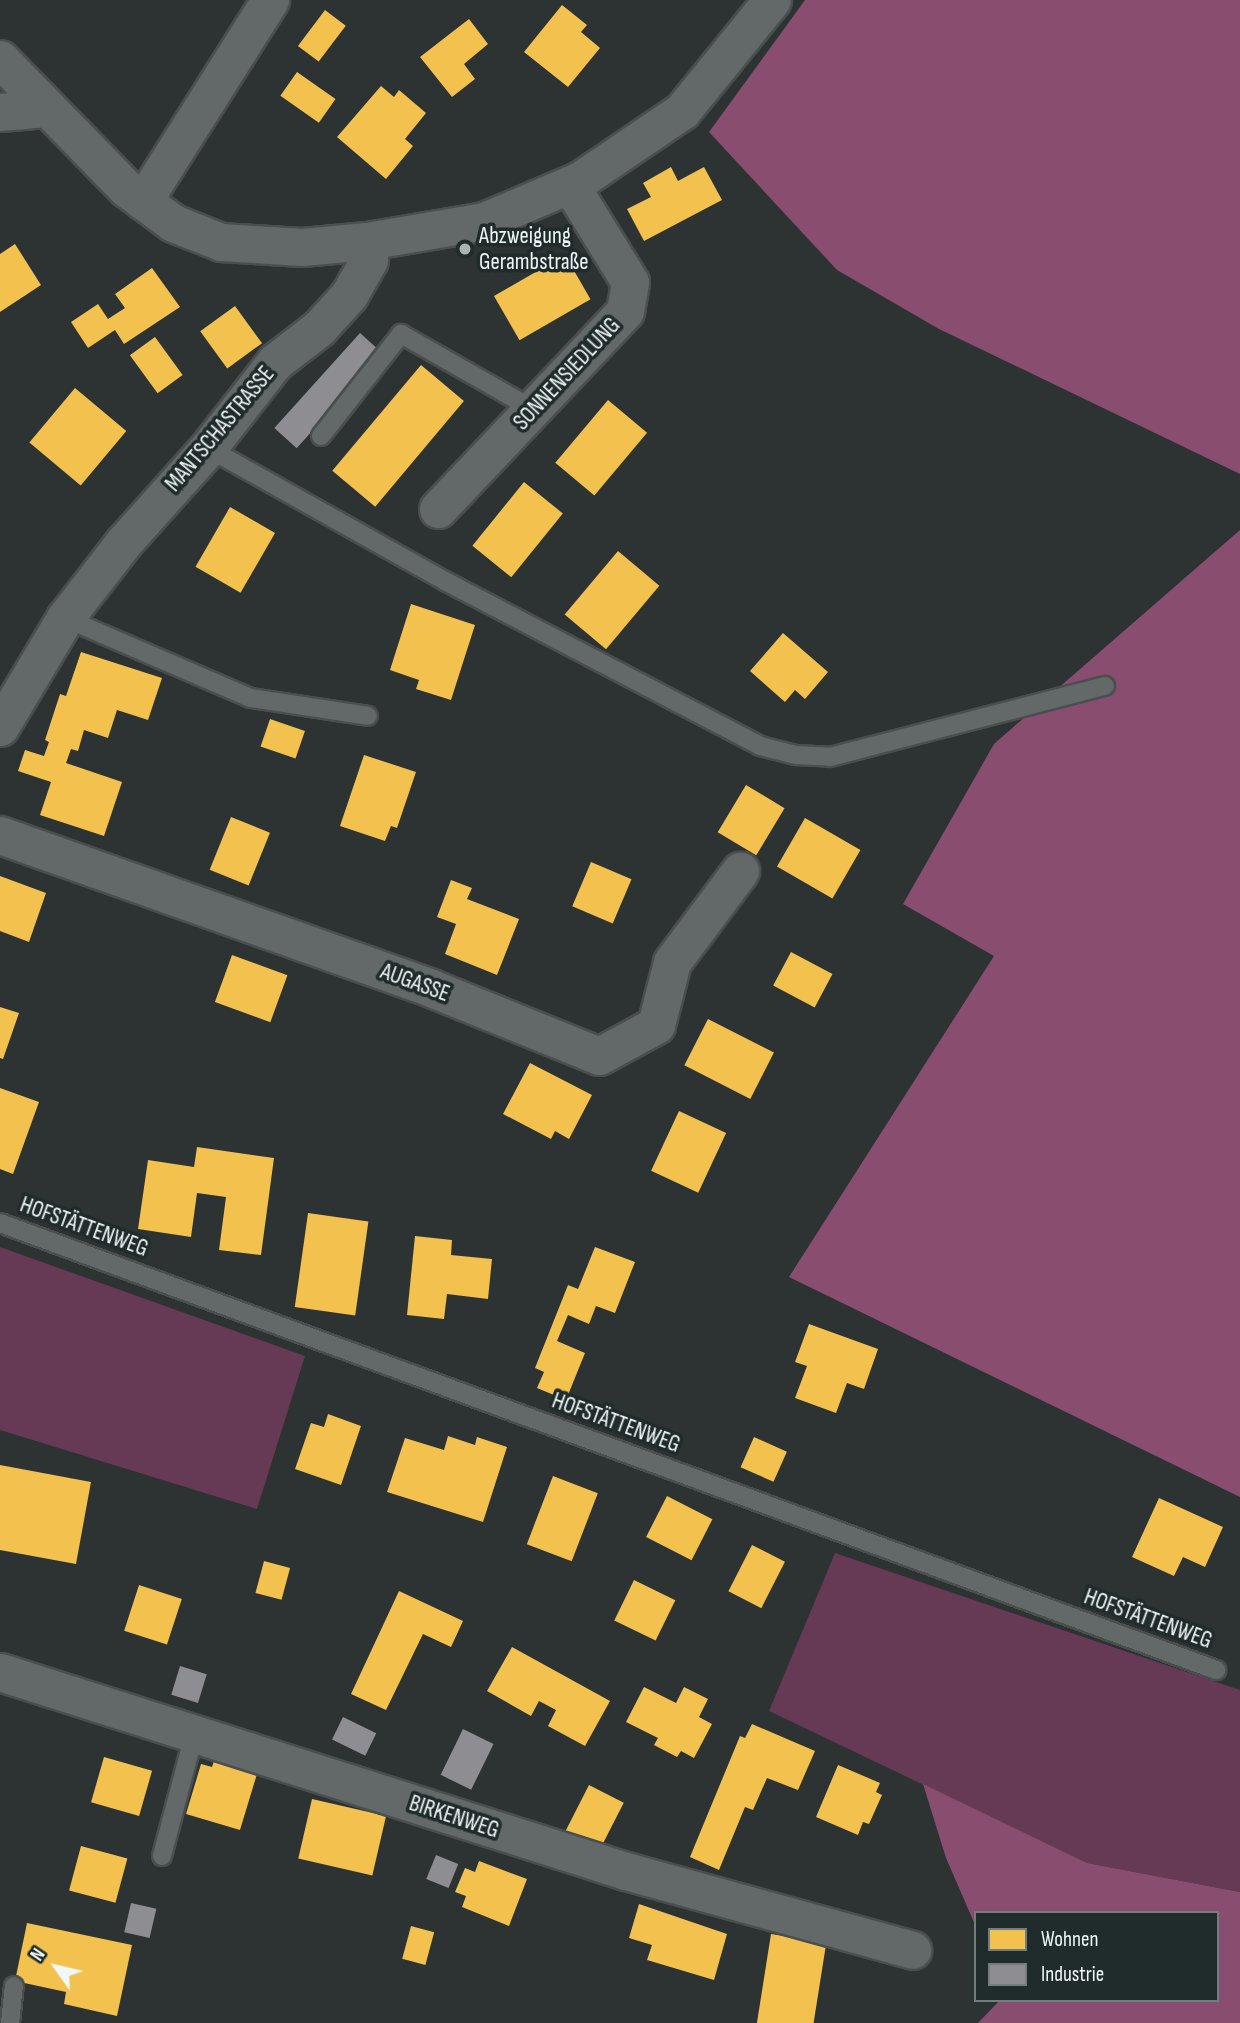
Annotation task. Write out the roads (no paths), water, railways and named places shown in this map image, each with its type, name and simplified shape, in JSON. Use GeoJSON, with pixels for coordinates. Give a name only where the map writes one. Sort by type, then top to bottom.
{"type":"FeatureCollection","features":[{"type":"Feature","properties":{"kind":"street"},"geometry":{"type":"LineString","coordinates":[[143,201],[270,0]]}},
{"type":"Feature","properties":{"kind":"street"},"geometry":{"type":"LineString","coordinates":[[0,58],[46,108],[143,201],[173,223],[220,242],[302,247],[367,242],[484,220],[570,185],[640,144],[682,111],[772,0]]}},
{"type":"Feature","properties":{"kind":"street"},"geometry":{"type":"LineString","coordinates":[[0,112],[46,108]]}},
{"type":"Feature","properties":{"kind":"street","name":"SONNENSIEDLUNG"},"geometry":{"type":"LineString","coordinates":[[438,509],[625,311],[630,282],[570,185]]}},
{"type":"Feature","properties":{"kind":"street","name":"MANTSCHASTRASSE"},"geometry":{"type":"LineString","coordinates":[[0,727],[65,618],[124,542],[208,448],[275,362],[319,328],[349,295],[369,260],[367,242]]}},
{"type":"Feature","properties":{"kind":"street","name":"AUGASSE"},"geometry":{"type":"LineString","coordinates":[[0,835],[431,988],[599,1056],[656,1025],[672,962],[740,871]]}},
{"type":"Feature","properties":{"kind":"street","name":"BIRKENWEG"},"geometry":{"type":"LineString","coordinates":[[0,1672],[626,1871],[912,1950]]}},
{"type":"Feature","properties":{"kind":"lane"},"geometry":{"type":"LineString","coordinates":[[321,436],[401,334],[534,410]]}},
{"type":"Feature","properties":{"kind":"lane"},"geometry":{"type":"LineString","coordinates":[[208,448],[366,539],[761,746],[797,755],[830,757],[1105,687]]}},
{"type":"Feature","properties":{"kind":"lane"},"geometry":{"type":"LineString","coordinates":[[65,618],[251,698],[368,716]]}},
{"type":"Feature","properties":{"kind":"lane","name":"HOFSTÄTTENWEG"},"geometry":{"type":"LineString","coordinates":[[0,1223],[1216,1670]]}},
{"type":"Feature","properties":{"kind":"lane"},"geometry":{"type":"LineString","coordinates":[[162,1856],[194,1735]]}},
{"type":"Feature","properties":{"kind":"lane"},"geometry":{"type":"LineString","coordinates":[[9,2023],[15,1986]]}},
{"type":"Feature","properties":{"kind":"place","name":"Abzweigung Gerambstraße"},"geometry":{"type":"Point","coordinates":[465,249]}}]}
